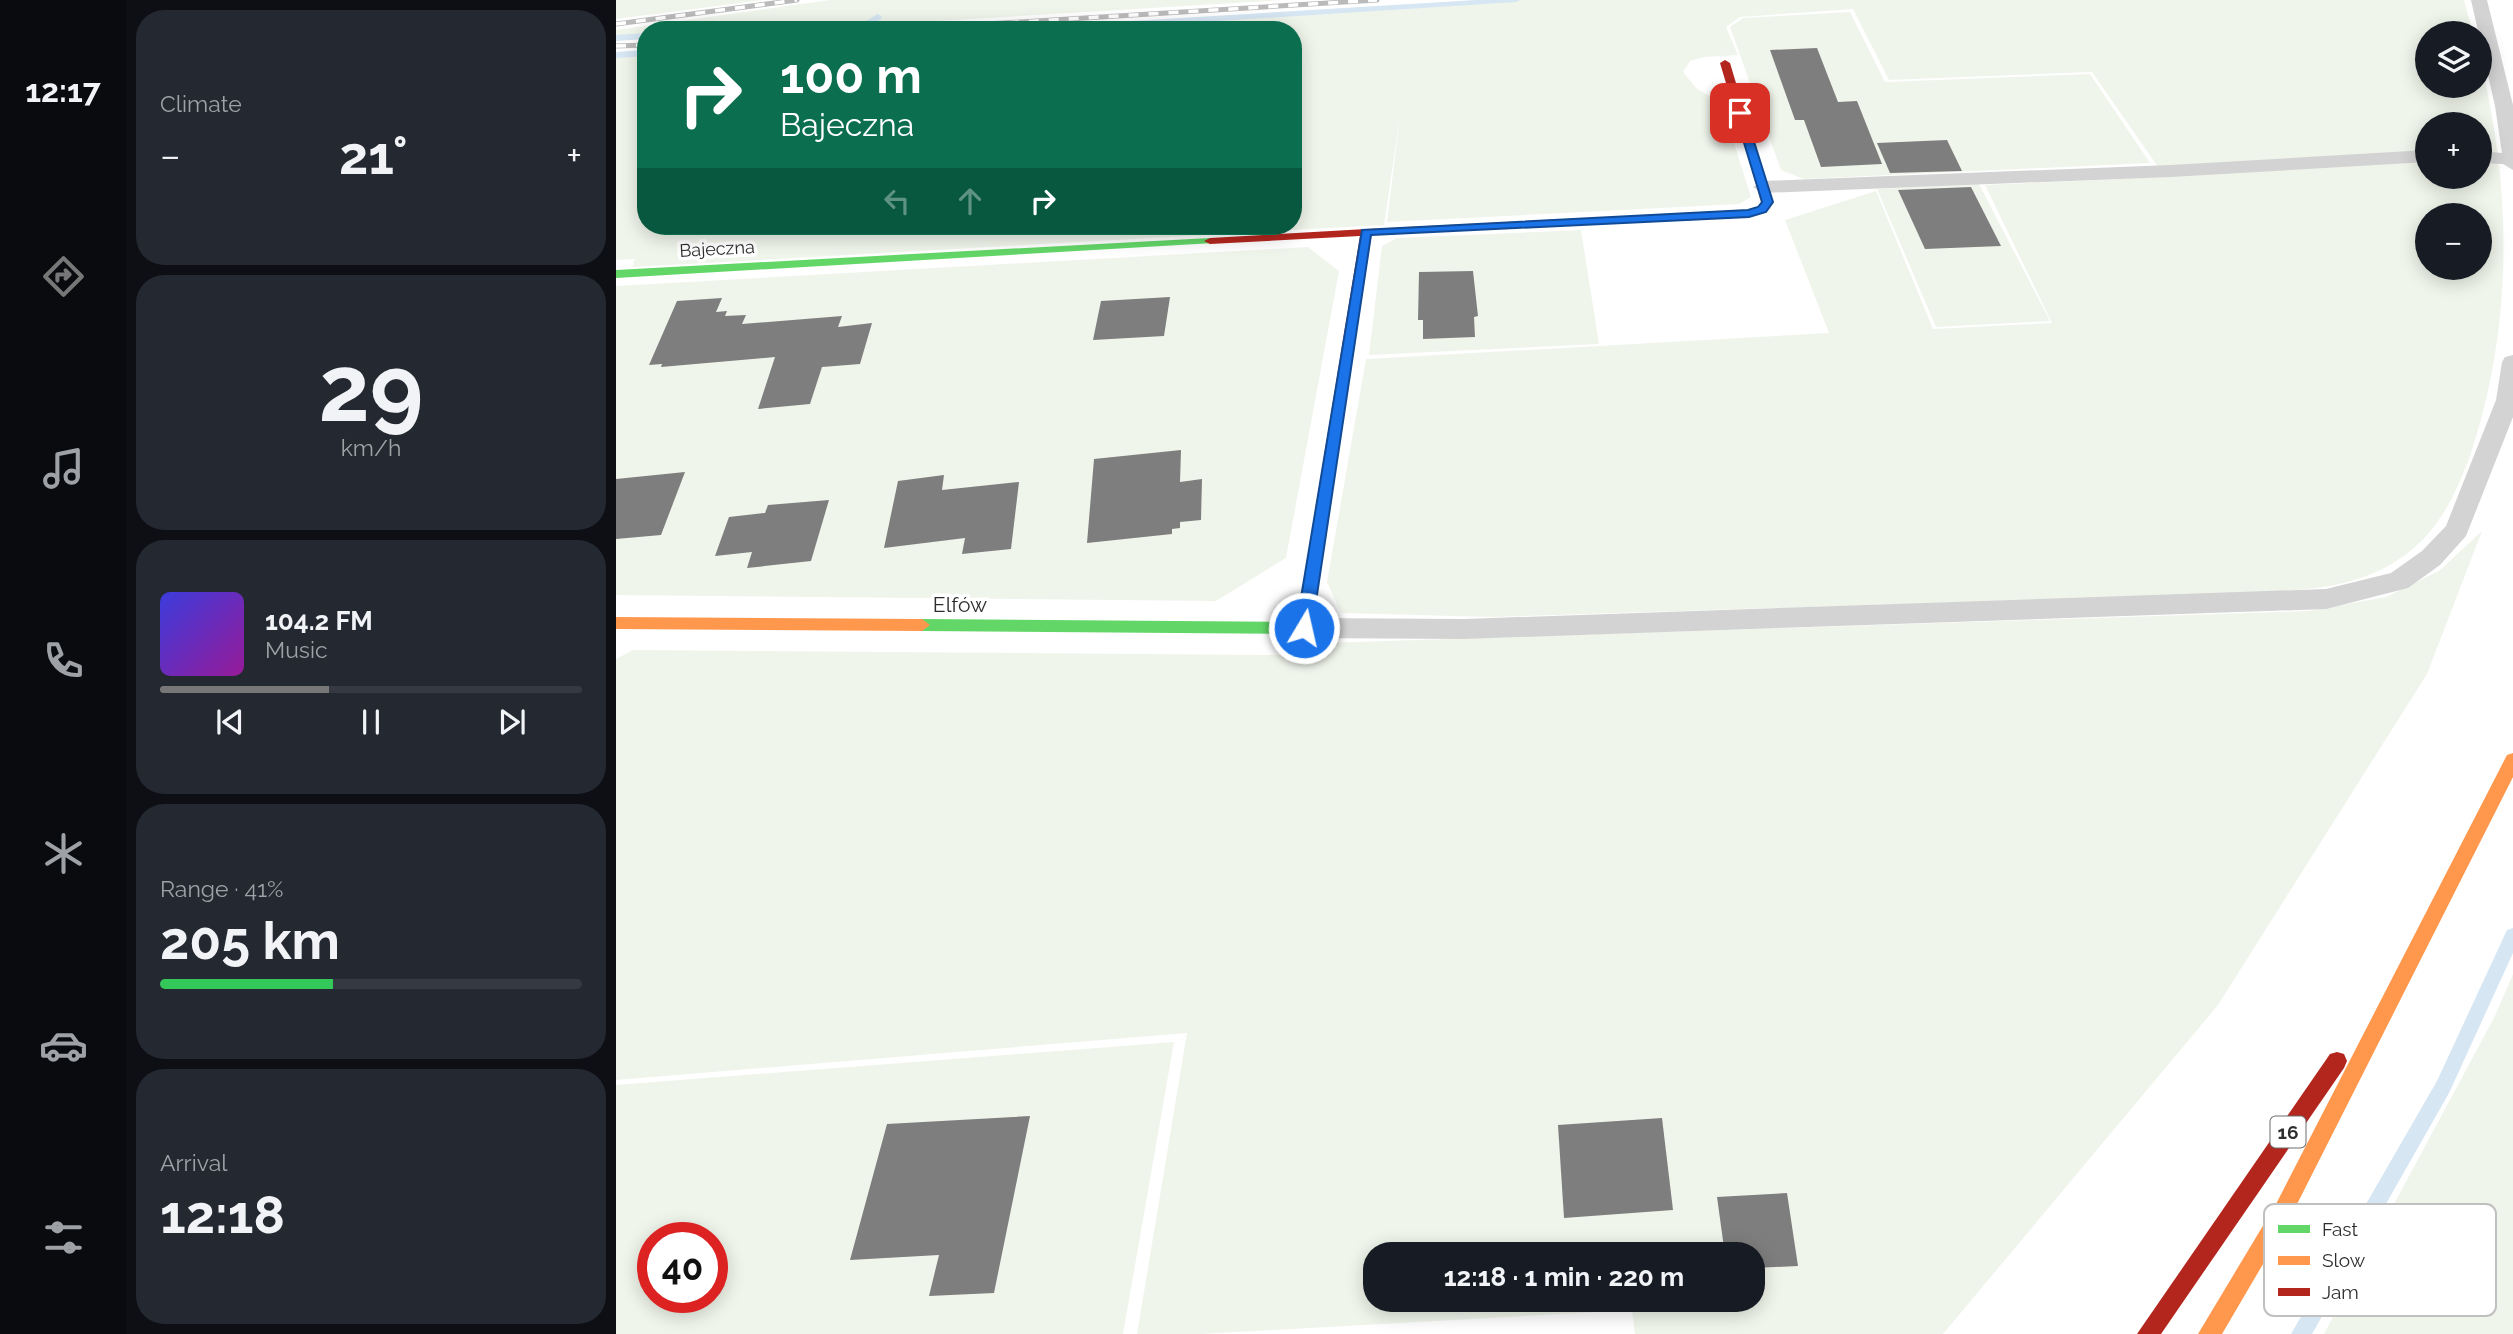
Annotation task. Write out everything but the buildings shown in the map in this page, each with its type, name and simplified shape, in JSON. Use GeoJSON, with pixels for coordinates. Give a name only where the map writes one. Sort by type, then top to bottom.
{"type":"FeatureCollection","features":[{"type":"Feature","properties":{"kind":"street"},"geometry":{"type":"LineString","coordinates":[[1725,63],[1763,187]]}},
{"type":"Feature","properties":{"kind":"street","name":"Bajeczna"},"geometry":{"type":"LineString","coordinates":[[616,274],[1749,213],[1762,209],[1767,202],[1763,187]]}},
{"type":"Feature","properties":{"kind":"street"},"geometry":{"type":"LineString","coordinates":[[1304,628],[1366,232]]}},
{"type":"Feature","properties":{"kind":"street","name":"Elfów"},"geometry":{"type":"LineString","coordinates":[[616,623],[1304,628]]}},
{"type":"Feature","properties":{"kind":"street","name":"16"},"geometry":{"type":"LineString","coordinates":[[2287,1204],[2513,760]]}},
{"type":"Feature","properties":{"kind":"street","name":"16"},"geometry":{"type":"LineString","coordinates":[[2148,1334],[2427,930]]}},
{"type":"Feature","properties":{"kind":"street","name":"16"},"geometry":{"type":"LineString","coordinates":[[2209,1334],[2264,1243]]}},
{"type":"Feature","properties":{"kind":"lane"},"geometry":{"type":"LineString","coordinates":[[2479,0],[2504,107],[2513,162],[2492,159]]}},
{"type":"Feature","properties":{"kind":"lane"},"geometry":{"type":"LineString","coordinates":[[1763,187],[2171,171],[2415,156]]}},
{"type":"Feature","properties":{"kind":"lane"},"geometry":{"type":"LineString","coordinates":[[1304,628],[1464,629],[2326,599],[2399,582],[2431,558],[2457,530],[2508,400],[2513,362]]}},
{"type":"Feature","properties":{"kind":"shaded area"},"geometry":{"type":"Polygon","coordinates":[[[616,0],[763,0],[616,19],[616,0]]]}},
{"type":"Feature","properties":{"kind":"shaded area"},"geometry":{"type":"Polygon","coordinates":[[[830,0],[1283,0],[938,21],[680,21],[830,0]]]}},
{"type":"Feature","properties":{"kind":"shaded area"},"geometry":{"type":"Polygon","coordinates":[[[1482,0],[2464,0],[2470,21],[2415,21],[2415,98],[2489,98],[2491,112],[2415,112],[2415,189],[2492,189],[2492,116],[2503,210],[2501,311],[2494,360],[2469,459],[2439,520],[2404,556],[2355,580],[2302,589],[2249,593],[1492,617],[1341,613],[1327,582],[1366,359],[1829,333],[1785,220],[1876,191],[1933,329],[2052,323],[1985,185],[2165,177],[2092,72],[1889,80],[1853,9],[1740,17],[1726,27],[1738,55],[1705,57],[1690,61],[1683,72],[1697,89],[1721,102],[1751,197],[1739,204],[1387,222],[1400,116],[1384,225],[1302,230],[1302,21],[1141,21],[1482,0]]]}},
{"type":"Feature","properties":{"kind":"shaded area"},"geometry":{"type":"Polygon","coordinates":[[[1850,12],[1885,82],[2090,74],[2150,163],[1804,179],[1781,170],[1730,27],[1743,18],[1850,12]]]}},
{"type":"Feature","properties":{"kind":"shaded area"},"geometry":{"type":"Polygon","coordinates":[[[637,27],[637,39],[616,40],[616,30],[637,27]]]}},
{"type":"Feature","properties":{"kind":"shaded area"},"geometry":{"type":"Polygon","coordinates":[[[637,52],[637,235],[1205,235],[632,267],[635,259],[616,260],[616,53],[637,52]]]}},
{"type":"Feature","properties":{"kind":"shaded area"},"geometry":{"type":"Polygon","coordinates":[[[1979,184],[2050,321],[1936,327],[1877,189],[1979,184]]]}},
{"type":"Feature","properties":{"kind":"shaded area"},"geometry":{"type":"Polygon","coordinates":[[[1581,230],[1599,344],[1369,355],[1382,246],[1397,238],[1581,230]]]}},
{"type":"Feature","properties":{"kind":"shaded area"},"geometry":{"type":"Polygon","coordinates":[[[1308,247],[1339,271],[1286,558],[1216,601],[616,595],[616,286],[1308,247]]]}},
{"type":"Feature","properties":{"kind":"shaded area"},"geometry":{"type":"Polygon","coordinates":[[[2482,531],[2427,674],[2218,1005],[1943,1334],[1635,1334],[1632,1312],[1765,1312],[1765,1242],[1363,1242],[1363,1312],[1596,1312],[1202,1334],[1137,1334],[1187,1033],[616,1080],[616,659],[633,650],[1288,655],[1292,644],[2308,611],[2386,597],[2439,571],[2482,531]]]}},
{"type":"Feature","properties":{"kind":"shaded area"},"geometry":{"type":"Polygon","coordinates":[[[2513,974],[2513,1334],[2324,1334],[2334,1316],[2496,1316],[2496,1204],[2394,1204],[2494,1018],[2513,974]]]}},
{"type":"Feature","properties":{"kind":"shaded area"},"geometry":{"type":"Polygon","coordinates":[[[1174,1042],[1123,1334],[616,1334],[616,1085],[1174,1042]]]}},
{"type":"Feature","properties":{"kind":"waterway"},"geometry":{"type":"LineString","coordinates":[[1176,21],[1516,0]]}},
{"type":"Feature","properties":{"kind":"waterway"},"geometry":{"type":"LineString","coordinates":[[871,21],[878,17]]}},
{"type":"Feature","properties":{"kind":"waterway"},"geometry":{"type":"LineString","coordinates":[[616,38],[637,37]]}},
{"type":"Feature","properties":{"kind":"waterway"},"geometry":{"type":"LineString","coordinates":[[616,55],[637,54]]}},
{"type":"Feature","properties":{"kind":"waterway"},"geometry":{"type":"LineString","coordinates":[[2376,1204],[2443,1087],[2513,935]]}},
{"type":"Feature","properties":{"kind":"waterway"},"geometry":{"type":"LineString","coordinates":[[2301,1334],[2311,1316]]}},
{"type":"Feature","properties":{"kind":"railway"},"geometry":{"type":"LineString","coordinates":[[639,21],[797,0]]}},
{"type":"Feature","properties":{"kind":"railway"},"geometry":{"type":"LineString","coordinates":[[1035,21],[1377,0]]}},
{"type":"Feature","properties":{"kind":"railway"},"geometry":{"type":"LineString","coordinates":[[616,24],[637,21]]}},
{"type":"Feature","properties":{"kind":"railway"},"geometry":{"type":"LineString","coordinates":[[616,46],[637,45]]}},
{"type":"Feature","properties":{"kind":"traffic: fast"},"geometry":{"type":"LineString","coordinates":[[616,274],[1210,241]]}},
{"type":"Feature","properties":{"kind":"traffic: fast"},"geometry":{"type":"LineString","coordinates":[[922,625],[1304,628],[1322,511]]}},
{"type":"Feature","properties":{"kind":"traffic: slow"},"geometry":{"type":"LineString","coordinates":[[1366,232],[1749,213],[1762,209],[1767,202],[1756,167]]}},
{"type":"Feature","properties":{"kind":"traffic: slow"},"geometry":{"type":"LineString","coordinates":[[616,623],[922,625]]}},
{"type":"Feature","properties":{"kind":"traffic: slow"},"geometry":{"type":"LineString","coordinates":[[2287,1204],[2513,760]]}},
{"type":"Feature","properties":{"kind":"traffic: slow"},"geometry":{"type":"LineString","coordinates":[[2209,1334],[2264,1243]]}},
{"type":"Feature","properties":{"kind":"traffic: jam"},"geometry":{"type":"LineString","coordinates":[[1725,63],[1756,167]]}},
{"type":"Feature","properties":{"kind":"traffic: jam"},"geometry":{"type":"LineString","coordinates":[[1210,241],[1366,232],[1322,511]]}},
{"type":"Feature","properties":{"kind":"traffic: jam"},"geometry":{"type":"LineString","coordinates":[[2148,1334],[2337,1061]]}},
{"type":"Feature","properties":{"kind":"route"},"geometry":{"type":"LineString","coordinates":[[1304,628],[1366,232],[1749,213],[1762,209],[1767,202],[1740,113]]}}]}
